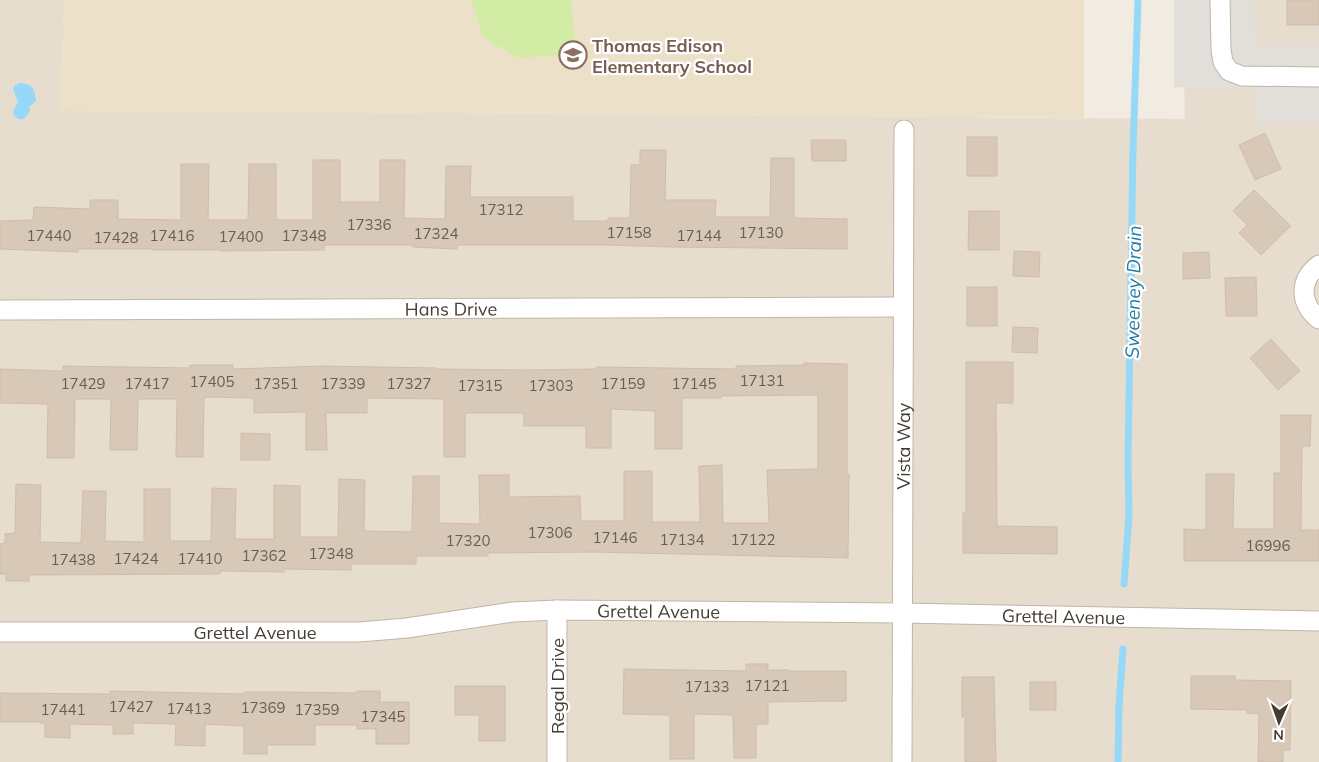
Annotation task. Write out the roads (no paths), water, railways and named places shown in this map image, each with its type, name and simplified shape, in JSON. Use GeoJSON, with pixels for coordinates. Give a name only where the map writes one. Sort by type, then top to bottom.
{"type":"FeatureCollection","features":[{"type":"Feature","properties":{"kind":"street"},"geometry":{"type":"LineString","coordinates":[[1220,0],[1223,62],[1229,71],[1242,76],[1319,77]]}},
{"type":"Feature","properties":{"kind":"street","name":"Vista Way"},"geometry":{"type":"LineString","coordinates":[[902,762],[904,130]]}},
{"type":"Feature","properties":{"kind":"street"},"geometry":{"type":"LineString","coordinates":[[1319,265],[1310,273],[1305,282],[1304,294],[1306,304],[1312,314],[1319,319]]}},
{"type":"Feature","properties":{"kind":"street","name":"Hans Drive"},"geometry":{"type":"LineString","coordinates":[[0,310],[903,307]]}},
{"type":"Feature","properties":{"kind":"street","name":"Grettel Avenue"},"geometry":{"type":"LineString","coordinates":[[0,632],[359,632],[407,628],[513,612],[557,610],[902,613],[1319,621]]}},
{"type":"Feature","properties":{"kind":"street","name":"Regal Drive"},"geometry":{"type":"LineString","coordinates":[[557,610],[557,762]]}},
{"type":"Feature","properties":{"kind":"water"},"geometry":{"type":"Polygon","coordinates":[[[20,83],[31,86],[36,97],[36,101],[29,107],[30,111],[24,119],[14,116],[13,111],[18,102],[13,89],[15,85],[20,83]]]}},
{"type":"Feature","properties":{"kind":"waterway","name":"Sweeney Drain"},"geometry":{"type":"LineString","coordinates":[[1124,584],[1129,515],[1128,462],[1133,150],[1138,0]]}},
{"type":"Feature","properties":{"kind":"waterway","name":"Sweeney Drain"},"geometry":{"type":"LineString","coordinates":[[1118,762],[1123,649]]}},
{"type":"Feature","properties":{"kind":"place","name":"Thomas Edison Elementary School"},"geometry":{"type":"Point","coordinates":[573,55]}}]}
